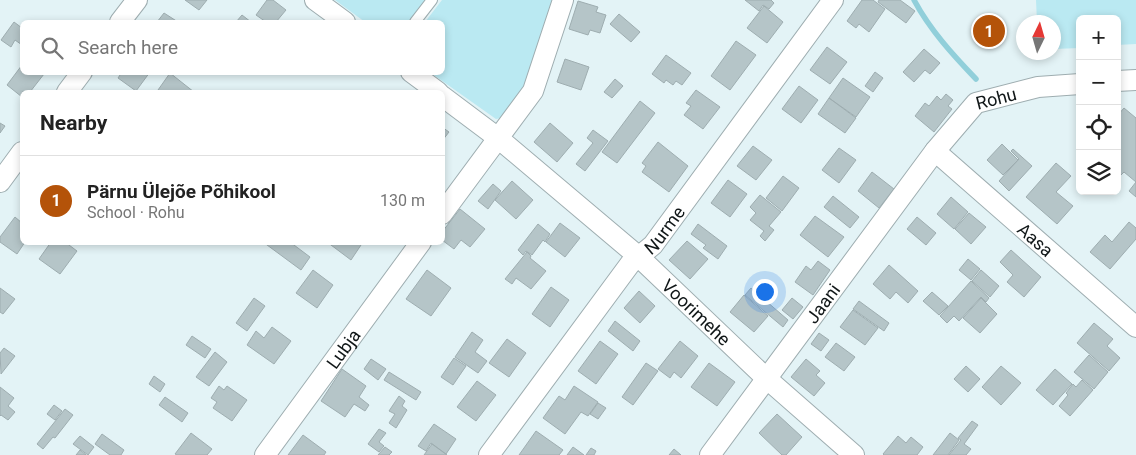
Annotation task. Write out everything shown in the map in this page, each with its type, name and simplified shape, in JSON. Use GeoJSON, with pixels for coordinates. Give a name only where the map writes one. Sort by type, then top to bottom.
{"type":"FeatureCollection","features":[{"type":"Feature","properties":{"kind":"street"},"geometry":{"type":"LineString","coordinates":[[122,20],[137,0]]}},
{"type":"Feature","properties":{"kind":"street"},"geometry":{"type":"LineString","coordinates":[[315,0],[342,20]]}},
{"type":"Feature","properties":{"kind":"street"},"geometry":{"type":"LineString","coordinates":[[445,210],[533,91],[564,0]]}},
{"type":"Feature","properties":{"kind":"street","name":"Nurme"},"geometry":{"type":"LineString","coordinates":[[490,455],[630,264],[653,246],[833,0]]}},
{"type":"Feature","properties":{"kind":"street"},"geometry":{"type":"LineString","coordinates":[[68,90],[80,75]]}},
{"type":"Feature","properties":{"kind":"street"},"geometry":{"type":"LineString","coordinates":[[415,75],[435,90]]}},
{"type":"Feature","properties":{"kind":"street"},"geometry":{"type":"LineString","coordinates":[[1121,81],[1136,80]]}},
{"type":"Feature","properties":{"kind":"street","name":"Rohu"},"geometry":{"type":"LineString","coordinates":[[935,151],[976,103],[1038,87],[1076,84]]}},
{"type":"Feature","properties":{"kind":"street","name":"Voorimehe"},"geometry":{"type":"LineString","coordinates":[[445,98],[498,138],[639,257],[766,378],[854,455]]}},
{"type":"Feature","properties":{"kind":"street","name":"Aasa"},"geometry":{"type":"LineString","coordinates":[[935,151],[1136,327]]}},
{"type":"Feature","properties":{"kind":"street","name":"Jaani"},"geometry":{"type":"LineString","coordinates":[[710,455],[935,151]]}},
{"type":"Feature","properties":{"kind":"street"},"geometry":{"type":"LineString","coordinates":[[0,182],[20,155]]}},
{"type":"Feature","properties":{"kind":"street","name":"Lubja"},"geometry":{"type":"LineString","coordinates":[[265,455],[420,245]]}},
{"type":"Feature","properties":{"kind":"lane"},"geometry":{"type":"LineString","coordinates":[[417,20],[432,0]]}},
{"type":"Feature","properties":{"kind":"shaded area"},"geometry":{"type":"Polygon","coordinates":[[[335,0],[426,0],[411,20],[362,20],[335,0]]]}},
{"type":"Feature","properties":{"kind":"shaded area"},"geometry":{"type":"Polygon","coordinates":[[[442,0],[556,0],[529,83],[506,117],[496,119],[434,75],[445,75],[445,20],[427,20],[442,0]]]}},
{"type":"Feature","properties":{"kind":"shaded area"},"geometry":{"type":"Polygon","coordinates":[[[1036,0],[1136,0],[1136,44],[1121,45],[1121,15],[1076,15],[1076,48],[1061,49],[1061,15],[1037,15],[1036,0]]]}},
{"type":"Feature","properties":{"kind":"building"},"geometry":{"type":"Polygon","coordinates":[[[185,0],[207,0],[199,10],[185,0]]]}},
{"type":"Feature","properties":{"kind":"building"},"geometry":{"type":"Polygon","coordinates":[[[267,0],[273,0],[286,10],[278,20],[263,20],[256,15],[267,0]]]}},
{"type":"Feature","properties":{"kind":"building"},"geometry":{"type":"Polygon","coordinates":[[[745,0],[771,0],[774,3],[769,9],[763,5],[759,11],[745,0]]]}},
{"type":"Feature","properties":{"kind":"building"},"geometry":{"type":"Polygon","coordinates":[[[862,0],[873,0],[885,9],[869,32],[859,24],[856,28],[847,21],[862,0]]]}},
{"type":"Feature","properties":{"kind":"building"},"geometry":{"type":"Polygon","coordinates":[[[879,0],[900,0],[915,11],[906,23],[878,2],[879,0]]]}},
{"type":"Feature","properties":{"kind":"building"},"geometry":{"type":"Polygon","coordinates":[[[578,1],[598,7],[596,12],[606,15],[600,33],[590,30],[588,35],[569,29],[578,1]]]}},
{"type":"Feature","properties":{"kind":"building"},"geometry":{"type":"Polygon","coordinates":[[[764,6],[783,22],[767,43],[747,28],[764,6]]]}},
{"type":"Feature","properties":{"kind":"building"},"geometry":{"type":"Polygon","coordinates":[[[164,13],[175,20],[159,20],[164,13]]]}},
{"type":"Feature","properties":{"kind":"building"},"geometry":{"type":"Polygon","coordinates":[[[619,14],[640,32],[631,42],[610,24],[619,14]]]}},
{"type":"Feature","properties":{"kind":"building"},"geometry":{"type":"Polygon","coordinates":[[[242,15],[248,20],[238,20],[242,15]]]}},
{"type":"Feature","properties":{"kind":"building"},"geometry":{"type":"Polygon","coordinates":[[[14,22],[20,26],[20,44],[15,40],[11,47],[1,40],[14,22]]]}},
{"type":"Feature","properties":{"kind":"building"},"geometry":{"type":"Polygon","coordinates":[[[736,41],[756,55],[730,90],[711,76],[736,41]]]}},
{"type":"Feature","properties":{"kind":"building"},"geometry":{"type":"Polygon","coordinates":[[[827,47],[847,62],[830,84],[810,70],[827,47]]]}},
{"type":"Feature","properties":{"kind":"building"},"geometry":{"type":"Polygon","coordinates":[[[924,49],[940,63],[930,74],[925,70],[914,82],[903,72],[924,49]]]}},
{"type":"Feature","properties":{"kind":"building"},"geometry":{"type":"Polygon","coordinates":[[[666,55],[691,73],[682,85],[676,81],[673,85],[666,80],[664,83],[652,74],[666,55]]]}},
{"type":"Feature","properties":{"kind":"building"},"geometry":{"type":"Polygon","coordinates":[[[565,59],[589,67],[581,90],[557,82],[565,59]]]}},
{"type":"Feature","properties":{"kind":"building"},"geometry":{"type":"Polygon","coordinates":[[[20,68],[20,75],[43,75],[32,90],[20,90],[20,95],[7,85],[20,68]]]}},
{"type":"Feature","properties":{"kind":"building"},"geometry":{"type":"Polygon","coordinates":[[[875,72],[883,78],[873,92],[865,86],[875,72]]]}},
{"type":"Feature","properties":{"kind":"building"},"geometry":{"type":"Polygon","coordinates":[[[120,75],[148,75],[137,90],[118,78],[120,75]]]}},
{"type":"Feature","properties":{"kind":"building"},"geometry":{"type":"Polygon","coordinates":[[[169,75],[173,75],[191,90],[158,90],[169,75]]]}},
{"type":"Feature","properties":{"kind":"building"},"geometry":{"type":"Polygon","coordinates":[[[843,78],[870,97],[856,117],[829,98],[843,78]]]}},
{"type":"Feature","properties":{"kind":"building"},"geometry":{"type":"Polygon","coordinates":[[[615,79],[623,86],[612,98],[604,92],[615,79]]]}},
{"type":"Feature","properties":{"kind":"building"},"geometry":{"type":"Polygon","coordinates":[[[799,86],[818,100],[801,123],[782,109],[799,86]]]}},
{"type":"Feature","properties":{"kind":"building"},"geometry":{"type":"Polygon","coordinates":[[[696,90],[720,107],[703,129],[684,115],[691,106],[686,103],[696,90]]]}},
{"type":"Feature","properties":{"kind":"building"},"geometry":{"type":"Polygon","coordinates":[[[946,94],[953,100],[948,106],[952,109],[934,132],[915,116],[925,103],[929,106],[937,96],[941,100],[946,94]]]}},
{"type":"Feature","properties":{"kind":"building"},"geometry":{"type":"Polygon","coordinates":[[[829,98],[856,118],[845,133],[818,114],[829,98]]]}},
{"type":"Feature","properties":{"kind":"building"},"geometry":{"type":"Polygon","coordinates":[[[640,101],[655,113],[617,163],[602,152],[640,101]]]}},
{"type":"Feature","properties":{"kind":"building"},"geometry":{"type":"Polygon","coordinates":[[[1124,108],[1136,118],[1136,182],[1124,172],[1121,175],[1121,111],[1124,108]]]}},
{"type":"Feature","properties":{"kind":"building"},"geometry":{"type":"Polygon","coordinates":[[[0,123],[5,126],[0,133],[0,123]]]}},
{"type":"Feature","properties":{"kind":"building"},"geometry":{"type":"Polygon","coordinates":[[[550,123],[573,143],[557,162],[534,142],[550,123]]]}},
{"type":"Feature","properties":{"kind":"building"},"geometry":{"type":"Polygon","coordinates":[[[445,129],[449,132],[445,137],[445,129]]]}},
{"type":"Feature","properties":{"kind":"building"},"geometry":{"type":"Polygon","coordinates":[[[593,130],[608,141],[585,171],[576,164],[593,143],[587,138],[593,130]]]}},
{"type":"Feature","properties":{"kind":"building"},"geometry":{"type":"Polygon","coordinates":[[[658,142],[688,166],[669,192],[642,172],[646,166],[642,163],[658,142]]]}},
{"type":"Feature","properties":{"kind":"building"},"geometry":{"type":"Polygon","coordinates":[[[1002,144],[1018,160],[1003,175],[987,160],[1002,144]]]}},
{"type":"Feature","properties":{"kind":"building"},"geometry":{"type":"Polygon","coordinates":[[[753,146],[772,160],[756,180],[737,166],[753,146]]]}},
{"type":"Feature","properties":{"kind":"building"},"geometry":{"type":"Polygon","coordinates":[[[839,148],[856,160],[839,183],[822,170],[839,148]]]}},
{"type":"Feature","properties":{"kind":"building"},"geometry":{"type":"Polygon","coordinates":[[[1013,149],[1032,166],[1009,191],[999,181],[1019,159],[1011,151],[1013,149]]]}},
{"type":"Feature","properties":{"kind":"building"},"geometry":{"type":"Polygon","coordinates":[[[1056,163],[1071,176],[1056,192],[1073,206],[1057,224],[1026,197],[1056,163]]]}},
{"type":"Feature","properties":{"kind":"building"},"geometry":{"type":"Polygon","coordinates":[[[872,172],[894,189],[879,208],[858,191],[872,172]]]}},
{"type":"Feature","properties":{"kind":"building"},"geometry":{"type":"Polygon","coordinates":[[[783,176],[799,188],[782,211],[766,198],[783,176]]]}},
{"type":"Feature","properties":{"kind":"building"},"geometry":{"type":"Polygon","coordinates":[[[728,180],[747,194],[730,217],[711,203],[728,180]]]}},
{"type":"Feature","properties":{"kind":"building"},"geometry":{"type":"Polygon","coordinates":[[[512,181],[533,200],[516,219],[495,200],[512,181]]]}},
{"type":"Feature","properties":{"kind":"building"},"geometry":{"type":"Polygon","coordinates":[[[1136,182],[1136,197],[1129,191],[1136,182]]]}},
{"type":"Feature","properties":{"kind":"building"},"geometry":{"type":"Polygon","coordinates":[[[493,184],[501,191],[488,209],[478,201],[493,184]]]}},
{"type":"Feature","properties":{"kind":"building"},"geometry":{"type":"Polygon","coordinates":[[[760,195],[781,212],[769,226],[774,230],[765,241],[760,236],[764,231],[750,220],[756,213],[750,207],[760,195]]]}},
{"type":"Feature","properties":{"kind":"building"},"geometry":{"type":"Polygon","coordinates":[[[833,196],[859,217],[850,228],[824,207],[833,196]]]}},
{"type":"Feature","properties":{"kind":"building"},"geometry":{"type":"Polygon","coordinates":[[[951,197],[968,212],[954,229],[937,214],[951,197]]]}},
{"type":"Feature","properties":{"kind":"building"},"geometry":{"type":"Polygon","coordinates":[[[460,209],[485,229],[470,247],[461,240],[454,249],[445,242],[445,228],[460,209]]]}},
{"type":"Feature","properties":{"kind":"building"},"geometry":{"type":"Polygon","coordinates":[[[969,213],[986,227],[971,244],[955,229],[969,213]]]}},
{"type":"Feature","properties":{"kind":"building"},"geometry":{"type":"Polygon","coordinates":[[[815,216],[844,237],[828,257],[800,235],[815,216]]]}},
{"type":"Feature","properties":{"kind":"building"},"geometry":{"type":"Polygon","coordinates":[[[15,217],[20,221],[20,245],[23,245],[17,254],[0,242],[0,237],[15,217]]]}},
{"type":"Feature","properties":{"kind":"building"},"geometry":{"type":"Polygon","coordinates":[[[917,217],[936,233],[926,245],[907,229],[917,217]]]}},
{"type":"Feature","properties":{"kind":"building"},"geometry":{"type":"Polygon","coordinates":[[[1129,222],[1136,228],[1136,239],[1110,269],[1090,252],[1105,235],[1112,242],[1129,222]]]}},
{"type":"Feature","properties":{"kind":"building"},"geometry":{"type":"Polygon","coordinates":[[[560,223],[580,238],[565,257],[546,242],[560,223]]]}},
{"type":"Feature","properties":{"kind":"building"},"geometry":{"type":"Polygon","coordinates":[[[538,224],[550,234],[532,255],[526,251],[523,255],[518,250],[538,224]]]}},
{"type":"Feature","properties":{"kind":"building"},"geometry":{"type":"Polygon","coordinates":[[[698,224],[727,246],[718,259],[703,248],[706,245],[691,234],[698,224]]]}},
{"type":"Feature","properties":{"kind":"building"},"geometry":{"type":"Polygon","coordinates":[[[687,241],[708,259],[690,279],[669,260],[687,241]]]}},
{"type":"Feature","properties":{"kind":"building"},"geometry":{"type":"Polygon","coordinates":[[[49,245],[69,245],[77,251],[60,274],[39,259],[49,245]]]}},
{"type":"Feature","properties":{"kind":"building"},"geometry":{"type":"Polygon","coordinates":[[[267,245],[294,245],[310,257],[301,270],[267,245]]]}},
{"type":"Feature","properties":{"kind":"building"},"geometry":{"type":"Polygon","coordinates":[[[331,245],[361,245],[351,260],[331,245]]]}},
{"type":"Feature","properties":{"kind":"building"},"geometry":{"type":"Polygon","coordinates":[[[1011,250],[1041,277],[1024,297],[1007,282],[1013,275],[1000,262],[1011,250]]]}},
{"type":"Feature","properties":{"kind":"building"},"geometry":{"type":"Polygon","coordinates":[[[527,252],[531,256],[530,258],[546,271],[531,289],[516,278],[512,284],[505,279],[527,252]]]}},
{"type":"Feature","properties":{"kind":"building"},"geometry":{"type":"Polygon","coordinates":[[[968,259],[980,269],[971,280],[959,270],[968,259]]]}},
{"type":"Feature","properties":{"kind":"building"},"geometry":{"type":"Polygon","coordinates":[[[818,261],[830,270],[813,295],[795,282],[806,266],[811,270],[818,261]]]}},
{"type":"Feature","properties":{"kind":"building"},"geometry":{"type":"Polygon","coordinates":[[[889,265],[918,291],[908,303],[896,292],[890,299],[873,284],[889,265]]]}},
{"type":"Feature","properties":{"kind":"building"},"geometry":{"type":"Polygon","coordinates":[[[313,270],[333,285],[317,308],[296,293],[313,270]]]}},
{"type":"Feature","properties":{"kind":"building"},"geometry":{"type":"Polygon","coordinates":[[[427,270],[451,288],[431,316],[406,299],[427,270]]]}},
{"type":"Feature","properties":{"kind":"building"},"geometry":{"type":"Polygon","coordinates":[[[981,270],[999,286],[990,297],[972,281],[981,270]]]}},
{"type":"Feature","properties":{"kind":"building"},"geometry":{"type":"Polygon","coordinates":[[[971,281],[989,298],[986,302],[981,297],[959,321],[954,316],[947,323],[940,316],[971,281]]]}},
{"type":"Feature","properties":{"kind":"building"},"geometry":{"type":"Polygon","coordinates":[[[551,287],[569,300],[550,327],[532,314],[551,287]]]}},
{"type":"Feature","properties":{"kind":"building"},"geometry":{"type":"Polygon","coordinates":[[[0,288],[15,299],[3,314],[0,312],[0,288]]]}},
{"type":"Feature","properties":{"kind":"building"},"geometry":{"type":"Polygon","coordinates":[[[751,288],[788,320],[783,327],[745,295],[751,288]]]}},
{"type":"Feature","properties":{"kind":"building"},"geometry":{"type":"Polygon","coordinates":[[[639,291],[655,306],[640,323],[624,308],[639,291]]]}},
{"type":"Feature","properties":{"kind":"building"},"geometry":{"type":"Polygon","coordinates":[[[932,292],[948,306],[939,315],[923,301],[932,292]]]}},
{"type":"Feature","properties":{"kind":"building"},"geometry":{"type":"Polygon","coordinates":[[[744,295],[768,316],[754,332],[730,312],[744,295]]]}},
{"type":"Feature","properties":{"kind":"building"},"geometry":{"type":"Polygon","coordinates":[[[254,298],[265,306],[247,331],[236,323],[254,298]]]}},
{"type":"Feature","properties":{"kind":"building"},"geometry":{"type":"Polygon","coordinates":[[[792,298],[803,307],[793,319],[782,310],[792,298]]]}},
{"type":"Feature","properties":{"kind":"building"},"geometry":{"type":"Polygon","coordinates":[[[981,298],[997,314],[980,333],[963,318],[981,298]]]}},
{"type":"Feature","properties":{"kind":"building"},"geometry":{"type":"Polygon","coordinates":[[[859,301],[889,323],[884,331],[853,309],[859,301]]]}},
{"type":"Feature","properties":{"kind":"building"},"geometry":{"type":"Polygon","coordinates":[[[853,310],[878,328],[865,345],[840,327],[853,310]]]}},
{"type":"Feature","properties":{"kind":"building"},"geometry":{"type":"Polygon","coordinates":[[[615,321],[640,341],[633,351],[608,331],[615,321]]]}},
{"type":"Feature","properties":{"kind":"building"},"geometry":{"type":"Polygon","coordinates":[[[1094,323],[1113,339],[1107,346],[1120,358],[1109,371],[1077,343],[1094,323]]]}},
{"type":"Feature","properties":{"kind":"building"},"geometry":{"type":"Polygon","coordinates":[[[272,327],[291,341],[274,364],[247,345],[256,331],[264,338],[272,327]]]}},
{"type":"Feature","properties":{"kind":"building"},"geometry":{"type":"Polygon","coordinates":[[[472,332],[483,340],[475,352],[487,361],[478,373],[455,357],[472,332]]]}},
{"type":"Feature","properties":{"kind":"building"},"geometry":{"type":"Polygon","coordinates":[[[819,333],[829,340],[821,351],[811,344],[819,333]]]}},
{"type":"Feature","properties":{"kind":"building"},"geometry":{"type":"Polygon","coordinates":[[[192,336],[211,349],[205,358],[186,345],[192,336]]]}},
{"type":"Feature","properties":{"kind":"building"},"geometry":{"type":"Polygon","coordinates":[[[507,339],[526,353],[509,377],[489,363],[507,339]]]}},
{"type":"Feature","properties":{"kind":"building"},"geometry":{"type":"Polygon","coordinates":[[[600,341],[618,354],[596,384],[578,371],[600,341]]]}},
{"type":"Feature","properties":{"kind":"building"},"geometry":{"type":"Polygon","coordinates":[[[680,341],[698,356],[681,378],[674,372],[670,378],[658,369],[680,341]]]}},
{"type":"Feature","properties":{"kind":"building"},"geometry":{"type":"Polygon","coordinates":[[[836,343],[855,357],[844,371],[825,357],[836,343]]]}},
{"type":"Feature","properties":{"kind":"building"},"geometry":{"type":"Polygon","coordinates":[[[4,348],[15,356],[1,374],[0,353],[4,348]]]}},
{"type":"Feature","properties":{"kind":"building"},"geometry":{"type":"Polygon","coordinates":[[[215,352],[227,362],[209,386],[196,377],[215,352]]]}},
{"type":"Feature","properties":{"kind":"building"},"geometry":{"type":"Polygon","coordinates":[[[1089,355],[1108,372],[1094,389],[1074,372],[1089,355]]]}},
{"type":"Feature","properties":{"kind":"building"},"geometry":{"type":"Polygon","coordinates":[[[454,358],[466,366],[453,385],[441,377],[454,358]]]}},
{"type":"Feature","properties":{"kind":"building"},"geometry":{"type":"Polygon","coordinates":[[[371,359],[386,369],[378,380],[364,369],[371,359]]]}},
{"type":"Feature","properties":{"kind":"building"},"geometry":{"type":"Polygon","coordinates":[[[806,359],[820,371],[816,375],[825,383],[814,396],[791,377],[806,359]]]}},
{"type":"Feature","properties":{"kind":"building"},"geometry":{"type":"Polygon","coordinates":[[[646,363],[658,371],[633,405],[622,397],[646,363]]]}},
{"type":"Feature","properties":{"kind":"building"},"geometry":{"type":"Polygon","coordinates":[[[709,363],[735,382],[717,406],[691,387],[709,363]]]}},
{"type":"Feature","properties":{"kind":"building"},"geometry":{"type":"Polygon","coordinates":[[[966,366],[980,379],[968,392],[954,379],[966,366]]]}},
{"type":"Feature","properties":{"kind":"building"},"geometry":{"type":"Polygon","coordinates":[[[1001,366],[1021,383],[1001,405],[982,387],[1001,366]]]}},
{"type":"Feature","properties":{"kind":"building"},"geometry":{"type":"Polygon","coordinates":[[[342,369],[366,386],[359,397],[369,405],[365,411],[354,404],[345,417],[321,401],[342,369]]]}},
{"type":"Feature","properties":{"kind":"building"},"geometry":{"type":"Polygon","coordinates":[[[1055,369],[1072,384],[1053,405],[1036,390],[1055,369]]]}},
{"type":"Feature","properties":{"kind":"building"},"geometry":{"type":"Polygon","coordinates":[[[389,372],[421,392],[416,400],[384,380],[389,372]]]}},
{"type":"Feature","properties":{"kind":"building"},"geometry":{"type":"Polygon","coordinates":[[[154,376],[165,384],[160,392],[149,384],[154,376]]]}},
{"type":"Feature","properties":{"kind":"building"},"geometry":{"type":"Polygon","coordinates":[[[1082,380],[1093,390],[1070,416],[1059,406],[1068,395],[1066,393],[1073,384],[1076,387],[1082,380]]]}},
{"type":"Feature","properties":{"kind":"building"},"geometry":{"type":"Polygon","coordinates":[[[477,381],[496,395],[476,421],[457,407],[477,381]]]}},
{"type":"Feature","properties":{"kind":"building"},"geometry":{"type":"Polygon","coordinates":[[[219,386],[224,390],[227,386],[247,400],[232,421],[213,408],[217,402],[211,398],[219,386]]]}},
{"type":"Feature","properties":{"kind":"building"},"geometry":{"type":"Polygon","coordinates":[[[574,386],[598,402],[588,416],[581,412],[565,434],[543,418],[559,396],[565,400],[574,386]]]}},
{"type":"Feature","properties":{"kind":"building"},"geometry":{"type":"Polygon","coordinates":[[[0,387],[14,398],[8,406],[15,412],[8,420],[0,416],[0,387]]]}},
{"type":"Feature","properties":{"kind":"building"},"geometry":{"type":"Polygon","coordinates":[[[399,396],[405,401],[402,406],[407,410],[396,428],[389,423],[395,414],[389,411],[399,396]]]}},
{"type":"Feature","properties":{"kind":"building"},"geometry":{"type":"Polygon","coordinates":[[[165,397],[188,413],[182,422],[159,405],[165,397]]]}},
{"type":"Feature","properties":{"kind":"building"},"geometry":{"type":"Polygon","coordinates":[[[598,403],[606,408],[598,419],[590,414],[598,403]]]}},
{"type":"Feature","properties":{"kind":"building"},"geometry":{"type":"Polygon","coordinates":[[[54,405],[62,411],[55,420],[47,414],[54,405]]]}},
{"type":"Feature","properties":{"kind":"building"},"geometry":{"type":"Polygon","coordinates":[[[65,409],[73,415],[55,438],[53,437],[43,449],[37,444],[65,409]]]}},
{"type":"Feature","properties":{"kind":"building"},"geometry":{"type":"Polygon","coordinates":[[[777,414],[802,437],[786,455],[782,455],[759,433],[777,414]]]}},
{"type":"Feature","properties":{"kind":"building"},"geometry":{"type":"Polygon","coordinates":[[[972,421],[978,425],[964,444],[971,449],[966,455],[949,455],[961,440],[958,438],[972,421]]]}},
{"type":"Feature","properties":{"kind":"building"},"geometry":{"type":"Polygon","coordinates":[[[434,424],[456,439],[446,454],[431,443],[426,451],[418,446],[434,424]]]}},
{"type":"Feature","properties":{"kind":"building"},"geometry":{"type":"Polygon","coordinates":[[[379,429],[386,433],[379,442],[384,446],[379,452],[368,444],[379,429]]]}},
{"type":"Feature","properties":{"kind":"building"},"geometry":{"type":"Polygon","coordinates":[[[536,431],[563,450],[559,455],[519,455],[536,431]]]}},
{"type":"Feature","properties":{"kind":"building"},"geometry":{"type":"Polygon","coordinates":[[[191,433],[212,449],[207,455],[175,454],[191,433]]]}},
{"type":"Feature","properties":{"kind":"building"},"geometry":{"type":"Polygon","coordinates":[[[950,433],[959,440],[948,455],[933,455],[950,433]]]}},
{"type":"Feature","properties":{"kind":"building"},"geometry":{"type":"Polygon","coordinates":[[[102,434],[124,450],[121,455],[110,455],[95,444],[102,434]]]}},
{"type":"Feature","properties":{"kind":"building"},"geometry":{"type":"Polygon","coordinates":[[[303,435],[326,452],[324,455],[288,455],[303,435]]]}},
{"type":"Feature","properties":{"kind":"building"},"geometry":{"type":"Polygon","coordinates":[[[80,436],[94,447],[88,455],[73,444],[80,436]]]}},
{"type":"Feature","properties":{"kind":"building"},"geometry":{"type":"Polygon","coordinates":[[[898,436],[906,443],[911,437],[923,447],[917,455],[884,455],[898,436]]]}},
{"type":"Feature","properties":{"kind":"building"},"geometry":{"type":"Polygon","coordinates":[[[432,444],[447,455],[424,455],[432,444]]]}},
{"type":"Feature","properties":{"kind":"building"},"geometry":{"type":"Polygon","coordinates":[[[385,447],[392,452],[389,455],[378,455],[385,447]]]}},
{"type":"Feature","properties":{"kind":"building"},"geometry":{"type":"Polygon","coordinates":[[[573,447],[584,455],[567,455],[573,447]]]}},
{"type":"Feature","properties":{"kind":"building"},"geometry":{"type":"Polygon","coordinates":[[[591,448],[596,451],[594,455],[586,455],[591,448]]]}},
{"type":"Feature","properties":{"kind":"building"},"geometry":{"type":"Polygon","coordinates":[[[674,449],[681,455],[669,455],[674,449]]]}},
{"type":"Feature","properties":{"kind":"building"},"geometry":{"type":"Polygon","coordinates":[[[80,450],[86,455],[76,455],[80,450]]]}},
{"type":"Feature","properties":{"kind":"waterway"},"geometry":{"type":"LineString","coordinates":[[914,0],[935,32],[976,79]]}},
{"type":"Feature","properties":{"kind":"place","name":"Pärnu Ülejõe Põhikool"},"geometry":{"type":"Point","coordinates":[989,31]}}]}
